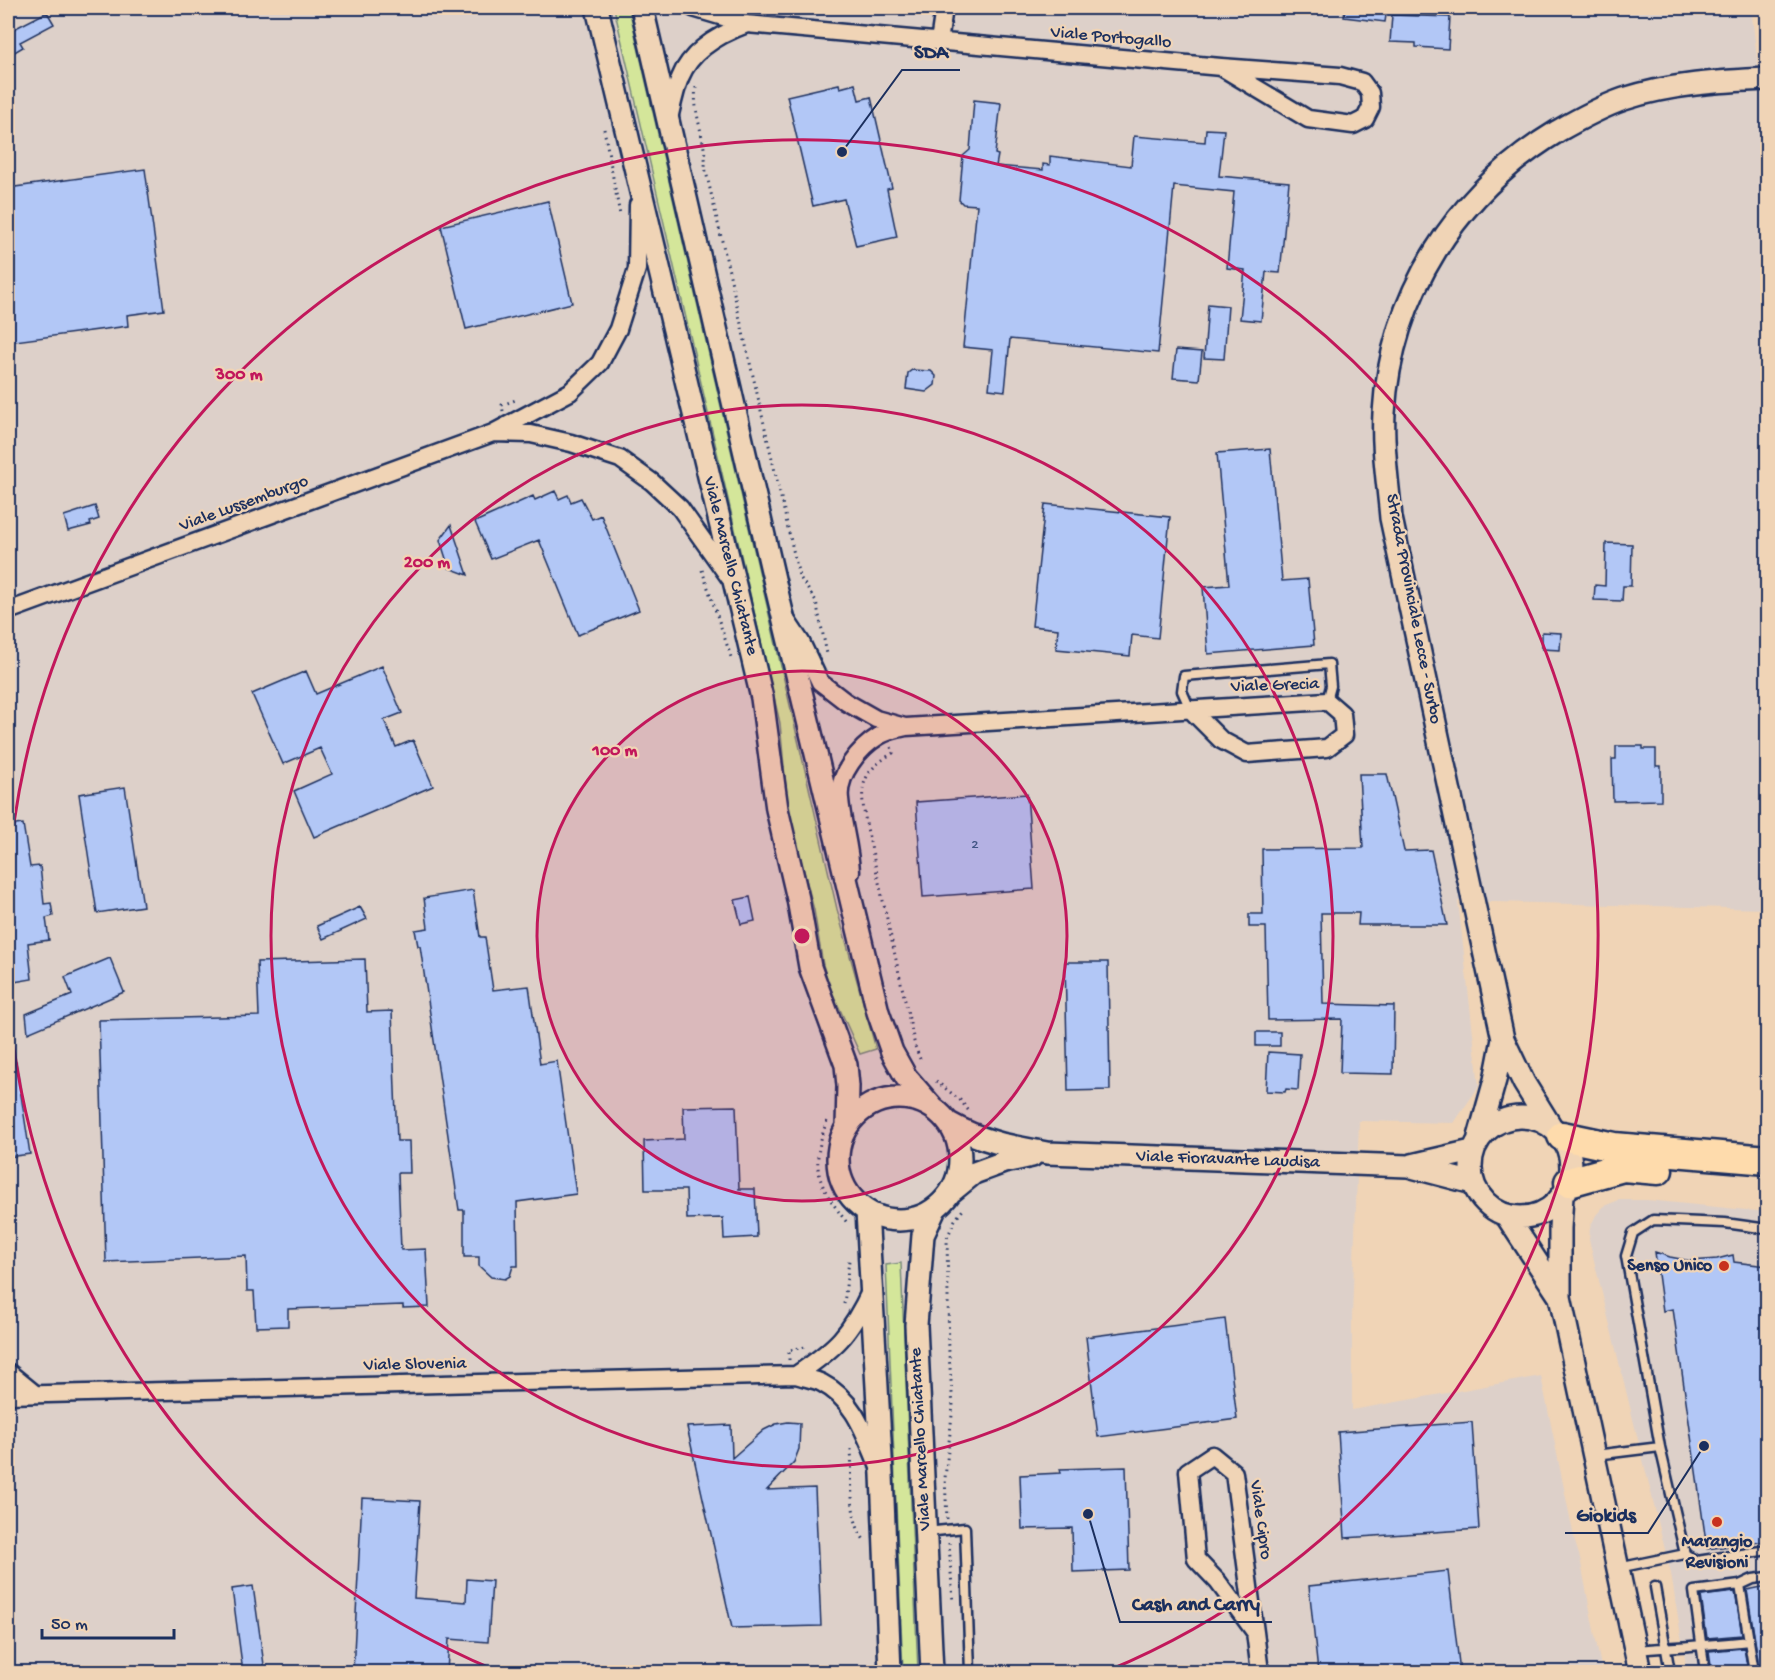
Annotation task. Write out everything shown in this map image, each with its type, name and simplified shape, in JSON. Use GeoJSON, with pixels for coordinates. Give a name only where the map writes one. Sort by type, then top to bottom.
{"type":"FeatureCollection","features":[{"type":"Feature","properties":{"kind":"highway"},"geometry":{"type":"LineString","coordinates":[[1556,1131],[1614,1147],[1767,1160]]}},
{"type":"Feature","properties":{"kind":"highway"},"geometry":{"type":"LineString","coordinates":[[1566,1189],[1623,1167],[1733,1176],[1767,1176]]}},
{"type":"Feature","properties":{"kind":"street","name":"Viale Marcello Chiatante"},"geometry":{"type":"LineString","coordinates":[[597,8],[762,698],[777,809],[798,899],[810,967],[846,1065],[847,1126],[840,1144],[838,1163],[842,1181],[852,1198],[867,1210],[883,1218],[901,1220],[919,1217],[935,1209]]}},
{"type":"Feature","properties":{"kind":"street","name":"Viale Marcello Chiatante"},"geometry":{"type":"LineString","coordinates":[[642,8],[878,1012],[892,1052],[906,1077],[950,1124],[958,1140],[961,1157],[958,1175],[951,1192],[935,1209],[923,1235],[916,1324],[932,1672]]}},
{"type":"Feature","properties":{"kind":"street","name":"Viale Portogallo"},"geometry":{"type":"LineString","coordinates":[[693,8],[747,24],[1340,76],[1362,82],[1370,93],[1371,108],[1365,118],[1353,125],[1308,119],[1221,67]]}},
{"type":"Feature","properties":{"kind":"street"},"geometry":{"type":"LineString","coordinates":[[939,42],[944,8]]}},
{"type":"Feature","properties":{"kind":"street","name":"Viale Portogallo"},"geometry":{"type":"LineString","coordinates":[[668,121],[680,78],[689,62],[712,40],[747,24]]}},
{"type":"Feature","properties":{"kind":"street","name":"Strada Provinciale Lecce - Surbo"},"geometry":{"type":"LineString","coordinates":[[1556,1131],[1524,1083],[1503,1039],[1391,518],[1385,462],[1384,414],[1390,363],[1405,312],[1424,269],[1453,224],[1490,182],[1532,147],[1579,118],[1623,99],[1673,87],[1722,81],[1767,79]]}},
{"type":"Feature","properties":{"kind":"street","name":"Viale Lussemburgo"},"geometry":{"type":"LineString","coordinates":[[8,611],[500,429],[570,392],[600,363],[618,329],[637,269],[638,183]]}},
{"type":"Feature","properties":{"kind":"street","name":"Viale Lussemburgo"},"geometry":{"type":"LineString","coordinates":[[500,429],[571,443],[620,459],[652,482],[680,508],[707,543],[735,586]]}},
{"type":"Feature","properties":{"kind":"street","name":"Viale Grecia"},"geometry":{"type":"LineString","coordinates":[[784,617],[801,642],[820,682],[846,702],[876,719],[906,727]]}},
{"type":"Feature","properties":{"kind":"street","name":"Viale Grecia"},"geometry":{"type":"LineString","coordinates":[[852,908],[850,848],[839,797],[845,771],[863,749],[880,735],[906,727],[1190,709],[1327,701],[1342,714],[1344,735],[1326,748],[1247,754],[1221,740],[1190,709]]}},
{"type":"Feature","properties":{"kind":"street","name":"Strada Provinciale Lecce - Surbo"},"geometry":{"type":"LineString","coordinates":[[1476,1144],[1495,1080],[1503,1039]]}},
{"type":"Feature","properties":{"kind":"street","name":"Viale Marcello Chiatante"},"geometry":{"type":"LineString","coordinates":[[847,1126],[860,1112],[876,1102],[895,1098],[914,1099],[932,1107]]}},
{"type":"Feature","properties":{"kind":"street"},"geometry":{"type":"LineString","coordinates":[[1566,1189],[1551,1207],[1537,1215],[1522,1217],[1506,1215],[1492,1208],[1480,1197],[1473,1183],[1470,1167],[1476,1144],[1490,1126],[1505,1118],[1520,1116],[1536,1118],[1556,1131],[1569,1150],[1572,1166],[1560,1228],[1560,1297],[1640,1672]]}},
{"type":"Feature","properties":{"kind":"street","name":"Viale Fioravante Laudisa"},"geometry":{"type":"LineString","coordinates":[[950,1124],[970,1135],[1003,1146],[1047,1153],[1408,1166],[1473,1183]]}},
{"type":"Feature","properties":{"kind":"street","name":"Viale Fioravante Laudisa"},"geometry":{"type":"LineString","coordinates":[[1408,1166],[1476,1144]]}},
{"type":"Feature","properties":{"kind":"street","name":"Viale Fioravante Laudisa"},"geometry":{"type":"LineString","coordinates":[[951,1192],[974,1173],[1004,1162],[1047,1153]]}},
{"type":"Feature","properties":{"kind":"street"},"geometry":{"type":"LineString","coordinates":[[867,1210],[882,1475],[890,1672]]}},
{"type":"Feature","properties":{"kind":"street"},"geometry":{"type":"LineString","coordinates":[[1506,1215],[1560,1297]]}},
{"type":"Feature","properties":{"kind":"street"},"geometry":{"type":"LineString","coordinates":[[792,1375],[826,1355],[840,1341],[857,1319],[872,1290]]}},
{"type":"Feature","properties":{"kind":"street"},"geometry":{"type":"LineString","coordinates":[[8,1372],[35,1394]]}},
{"type":"Feature","properties":{"kind":"street","name":"Viale Slovenia"},"geometry":{"type":"LineString","coordinates":[[8,1395],[792,1375],[822,1383],[844,1399],[858,1418],[882,1475]]}},
{"type":"Feature","properties":{"kind":"street","name":"Viale Cipro"},"geometry":{"type":"LineString","coordinates":[[1255,1632],[1218,1582],[1196,1559],[1188,1471],[1212,1455],[1234,1473],[1255,1632],[1260,1672]]}},
{"type":"Feature","properties":{"kind":"lane"},"geometry":{"type":"LineString","coordinates":[[1190,709],[1182,691],[1184,676],[1329,664],[1331,687],[1327,701]]}},
{"type":"Feature","properties":{"kind":"lane"},"geometry":{"type":"LineString","coordinates":[[1685,1554],[1660,1447],[1626,1256],[1633,1233],[1653,1220],[1725,1223],[1767,1229]]}},
{"type":"Feature","properties":{"kind":"lane"},"geometry":{"type":"LineString","coordinates":[[1593,1455],[1660,1447]]}},
{"type":"Feature","properties":{"kind":"lane"},"geometry":{"type":"LineString","coordinates":[[925,1532],[965,1528],[970,1672]]}},
{"type":"Feature","properties":{"kind":"lane"},"geometry":{"type":"LineString","coordinates":[[1617,1569],[1685,1554],[1697,1560],[1767,1550]]}},
{"type":"Feature","properties":{"kind":"lane"},"geometry":{"type":"LineString","coordinates":[[1705,1672],[1694,1592],[1740,1585],[1753,1579],[1767,1577]]}},
{"type":"Feature","properties":{"kind":"lane"},"geometry":{"type":"LineString","coordinates":[[1740,1585],[1754,1672]]}},
{"type":"Feature","properties":{"kind":"lane"},"geometry":{"type":"LineString","coordinates":[[1655,1587],[1670,1672]]}},
{"type":"Feature","properties":{"kind":"lane"},"geometry":{"type":"LineString","coordinates":[[1636,1650],[1701,1647],[1749,1641]]}},
{"type":"Feature","properties":{"kind":"path"},"geometry":{"type":"LineString","coordinates":[[603,121],[621,221]]}},
{"type":"Feature","properties":{"kind":"path"},"geometry":{"type":"LineString","coordinates":[[500,429],[502,405],[521,398]]}},
{"type":"Feature","properties":{"kind":"path"},"geometry":{"type":"LineString","coordinates":[[700,564],[735,670]]}},
{"type":"Feature","properties":{"kind":"path"},"geometry":{"type":"LineString","coordinates":[[828,1113],[817,1152],[818,1170],[823,1189],[849,1224]]}},
{"type":"Feature","properties":{"kind":"path"},"geometry":{"type":"LineString","coordinates":[[843,1305],[848,1284],[849,1254]]}},
{"type":"Feature","properties":{"kind":"path"},"geometry":{"type":"LineString","coordinates":[[792,1375],[789,1350],[812,1343]]}},
{"type":"Feature","properties":{"kind":"path"},"geometry":{"type":"LineString","coordinates":[[850,1441],[853,1502],[858,1532],[865,1541]]}},
{"type":"Feature","properties":{"kind":"shaded area"},"geometry":{"type":"Polygon","coordinates":[[[8,8],[1751,8],[1768,149],[1767,909],[1458,901],[1479,1086],[1454,1123],[1359,1121],[1352,1317],[1352,1410],[1541,1376],[1602,1672],[8,1672],[8,8]]]}},
{"type":"Feature","properties":{"kind":"shaded area"},"geometry":{"type":"Polygon","coordinates":[[[1619,1200],[1647,1200],[1767,1212],[1767,1672],[1687,1672],[1671,1574],[1589,1240],[1590,1227],[1596,1215],[1604,1206],[1619,1200]]]}},
{"type":"Feature","properties":{"kind":"green space"},"geometry":{"type":"Polygon","coordinates":[[[614,8],[629,8],[837,909],[876,1049],[860,1054],[829,985],[823,965],[814,910],[788,810],[780,723],[614,8]]]}},
{"type":"Feature","properties":{"kind":"green space"},"geometry":{"type":"Polygon","coordinates":[[[901,1263],[918,1672],[903,1672],[886,1265],[901,1263]]]}},
{"type":"Feature","properties":{"kind":"building"},"geometry":{"type":"Polygon","coordinates":[[[1345,8],[1387,8],[1385,22],[1344,17],[1345,8]]]}},
{"type":"Feature","properties":{"kind":"building"},"geometry":{"type":"Polygon","coordinates":[[[47,12],[54,24],[20,42],[23,47],[8,56],[8,18],[14,29],[47,12]]]}},
{"type":"Feature","properties":{"kind":"building"},"geometry":{"type":"Polygon","coordinates":[[[1392,15],[1450,17],[1448,49],[1416,47],[1416,43],[1390,42],[1392,15]]]}},
{"type":"Feature","properties":{"kind":"building"},"geometry":{"type":"Polygon","coordinates":[[[839,84],[840,88],[855,84],[859,100],[871,97],[892,188],[887,189],[897,237],[856,246],[844,199],[813,206],[787,96],[839,84]]]}},
{"type":"Feature","properties":{"kind":"building"},"geometry":{"type":"Polygon","coordinates":[[[974,100],[1001,103],[995,154],[998,155],[996,166],[1043,170],[1043,164],[1050,165],[1050,156],[1131,166],[1134,136],[1205,142],[1206,129],[1224,130],[1219,176],[1289,182],[1280,273],[1266,272],[1261,321],[1240,319],[1245,270],[1227,268],[1234,192],[1174,186],[1158,353],[1010,339],[1005,391],[989,389],[993,350],[963,347],[977,205],[963,204],[959,200],[963,156],[970,150],[974,100]]]}},
{"type":"Feature","properties":{"kind":"building"},"geometry":{"type":"Polygon","coordinates":[[[145,169],[164,310],[127,315],[128,326],[8,342],[8,188],[145,169]]]}},
{"type":"Feature","properties":{"kind":"building"},"geometry":{"type":"Polygon","coordinates":[[[548,201],[572,303],[466,329],[441,226],[548,201]]]}},
{"type":"Feature","properties":{"kind":"building"},"geometry":{"type":"Polygon","coordinates":[[[1208,304],[1228,306],[1224,359],[1204,358],[1208,304]]]}},
{"type":"Feature","properties":{"kind":"building"},"geometry":{"type":"Polygon","coordinates":[[[1176,350],[1202,352],[1199,380],[1173,378],[1176,350]]]}},
{"type":"Feature","properties":{"kind":"building"},"geometry":{"type":"Polygon","coordinates":[[[912,370],[931,371],[936,376],[935,385],[926,392],[906,389],[908,373],[912,370]]]}},
{"type":"Feature","properties":{"kind":"building"},"geometry":{"type":"Polygon","coordinates":[[[1270,449],[1282,581],[1308,579],[1314,645],[1208,654],[1203,587],[1229,585],[1217,453],[1270,449]]]}},
{"type":"Feature","properties":{"kind":"building"},"geometry":{"type":"Polygon","coordinates":[[[555,491],[559,499],[568,495],[571,502],[581,498],[592,519],[601,515],[639,610],[578,635],[539,540],[491,559],[475,522],[533,496],[535,500],[555,491]]]}},
{"type":"Feature","properties":{"kind":"building"},"geometry":{"type":"Polygon","coordinates":[[[1045,504],[1170,517],[1158,638],[1132,635],[1130,656],[1056,649],[1058,629],[1032,626],[1045,504]]]}},
{"type":"Feature","properties":{"kind":"building"},"geometry":{"type":"Polygon","coordinates":[[[95,506],[99,519],[90,522],[91,525],[68,531],[64,516],[95,506]]]}},
{"type":"Feature","properties":{"kind":"building"},"geometry":{"type":"Polygon","coordinates":[[[451,525],[468,575],[449,568],[440,540],[451,525]]]}},
{"type":"Feature","properties":{"kind":"building"},"geometry":{"type":"Polygon","coordinates":[[[1606,543],[1632,544],[1631,586],[1623,586],[1622,601],[1594,600],[1595,585],[1605,586],[1606,543]]]}},
{"type":"Feature","properties":{"kind":"building"},"geometry":{"type":"Polygon","coordinates":[[[1542,632],[1561,633],[1560,650],[1542,649],[1542,632]]]}},
{"type":"Feature","properties":{"kind":"building"},"geometry":{"type":"Polygon","coordinates":[[[382,666],[402,713],[384,720],[396,747],[413,740],[433,786],[314,837],[294,791],[332,774],[320,748],[283,764],[252,694],[306,671],[316,694],[382,666]]]}},
{"type":"Feature","properties":{"kind":"building"},"geometry":{"type":"Polygon","coordinates":[[[1616,746],[1643,746],[1643,749],[1656,749],[1656,766],[1661,766],[1661,800],[1613,801],[1612,759],[1616,759],[1616,746]]]}},
{"type":"Feature","properties":{"kind":"building"},"geometry":{"type":"Polygon","coordinates":[[[1359,774],[1387,774],[1404,851],[1431,850],[1447,925],[1358,925],[1359,913],[1321,913],[1323,1004],[1394,1006],[1393,1074],[1340,1073],[1342,1019],[1268,1020],[1266,927],[1249,927],[1249,914],[1263,914],[1262,849],[1363,848],[1359,774]]]}},
{"type":"Feature","properties":{"kind":"building"},"geometry":{"type":"Polygon","coordinates":[[[125,787],[143,906],[97,913],[79,794],[125,787]]]}},
{"type":"Feature","properties":{"kind":"building"},"geometry":{"type":"Polygon","coordinates":[[[1027,794],[1034,889],[923,897],[916,802],[1027,794]]]}},
{"type":"Feature","properties":{"kind":"building"},"geometry":{"type":"Polygon","coordinates":[[[23,824],[30,867],[40,866],[44,904],[51,903],[53,916],[46,918],[49,940],[28,943],[32,979],[8,983],[8,826],[23,824]]]}},
{"type":"Feature","properties":{"kind":"building"},"geometry":{"type":"Polygon","coordinates":[[[473,890],[480,937],[485,937],[493,990],[529,986],[540,1064],[557,1061],[576,1194],[517,1202],[518,1266],[513,1266],[510,1276],[505,1279],[491,1277],[479,1266],[479,1257],[464,1257],[464,1210],[459,1210],[420,946],[418,946],[415,930],[428,928],[424,898],[473,890]]]}},
{"type":"Feature","properties":{"kind":"building"},"geometry":{"type":"Polygon","coordinates":[[[750,897],[755,921],[741,924],[735,900],[750,897]]]}},
{"type":"Feature","properties":{"kind":"building"},"geometry":{"type":"Polygon","coordinates":[[[360,907],[367,919],[323,939],[317,926],[360,907]]]}},
{"type":"Feature","properties":{"kind":"building"},"geometry":{"type":"Polygon","coordinates":[[[110,958],[124,992],[28,1033],[26,1014],[72,995],[65,977],[110,958]]]}},
{"type":"Feature","properties":{"kind":"building"},"geometry":{"type":"Polygon","coordinates":[[[365,959],[367,1012],[392,1011],[397,1141],[409,1141],[410,1173],[398,1173],[401,1250],[426,1249],[429,1307],[403,1308],[403,1305],[288,1309],[288,1326],[256,1327],[254,1291],[247,1291],[246,1256],[106,1262],[99,1020],[259,1016],[257,962],[365,959]]]}},
{"type":"Feature","properties":{"kind":"building"},"geometry":{"type":"Polygon","coordinates":[[[1065,962],[1108,962],[1110,1090],[1068,1091],[1065,962]]]}},
{"type":"Feature","properties":{"kind":"building"},"geometry":{"type":"Polygon","coordinates":[[[1256,1032],[1280,1032],[1280,1046],[1256,1046],[1256,1032]]]}},
{"type":"Feature","properties":{"kind":"building"},"geometry":{"type":"Polygon","coordinates":[[[1268,1052],[1300,1054],[1298,1090],[1266,1091],[1268,1052]]]}},
{"type":"Feature","properties":{"kind":"building"},"geometry":{"type":"Polygon","coordinates":[[[16,1062],[30,1154],[8,1157],[8,1063],[16,1062]]]}},
{"type":"Feature","properties":{"kind":"building"},"geometry":{"type":"Polygon","coordinates":[[[736,1106],[739,1189],[755,1189],[757,1237],[724,1239],[723,1218],[687,1219],[686,1190],[645,1190],[644,1141],[684,1139],[683,1107],[736,1106]]]}},
{"type":"Feature","properties":{"kind":"building"},"geometry":{"type":"Polygon","coordinates":[[[1655,1252],[1691,1261],[1733,1255],[1734,1262],[1767,1266],[1767,1541],[1707,1549],[1673,1309],[1663,1311],[1655,1252]]]}},
{"type":"Feature","properties":{"kind":"building"},"geometry":{"type":"Polygon","coordinates":[[[1225,1319],[1237,1419],[1098,1437],[1086,1337],[1225,1319]]]}},
{"type":"Feature","properties":{"kind":"building"},"geometry":{"type":"Polygon","coordinates":[[[1472,1422],[1479,1529],[1345,1538],[1338,1432],[1472,1422]]]}},
{"type":"Feature","properties":{"kind":"building"},"geometry":{"type":"Polygon","coordinates":[[[800,1423],[799,1449],[794,1462],[767,1490],[815,1488],[821,1626],[732,1628],[687,1427],[731,1425],[732,1458],[764,1430],[776,1424],[800,1423]]]}},
{"type":"Feature","properties":{"kind":"building"},"geometry":{"type":"Polygon","coordinates":[[[1126,1467],[1129,1570],[1073,1572],[1072,1528],[1022,1529],[1020,1475],[1061,1473],[1060,1469],[1126,1467]]]}},
{"type":"Feature","properties":{"kind":"building"},"geometry":{"type":"Polygon","coordinates":[[[362,1498],[420,1501],[414,1598],[466,1602],[467,1579],[492,1581],[488,1642],[449,1639],[447,1672],[353,1672],[362,1498]]]}},
{"type":"Feature","properties":{"kind":"building"},"geometry":{"type":"Polygon","coordinates":[[[1448,1571],[1460,1672],[1318,1672],[1309,1586],[1448,1571]]]}},
{"type":"Feature","properties":{"kind":"building"},"geometry":{"type":"Polygon","coordinates":[[[253,1586],[265,1672],[243,1672],[232,1589],[253,1586]]]}},
{"type":"Feature","properties":{"kind":"building"},"geometry":{"type":"Polygon","coordinates":[[[1767,1586],[1767,1672],[1760,1672],[1747,1590],[1767,1586]]]}},
{"type":"Feature","properties":{"kind":"building"},"geometry":{"type":"Polygon","coordinates":[[[1735,1592],[1742,1635],[1707,1638],[1701,1596],[1735,1592]]]}},
{"type":"Feature","properties":{"kind":"building"},"geometry":{"type":"Polygon","coordinates":[[[1744,1648],[1748,1672],[1712,1672],[1709,1651],[1744,1648]]]}},
{"type":"Feature","properties":{"kind":"place","name":"SDA"},"geometry":{"type":"Point","coordinates":[842,152]}},
{"type":"Feature","properties":{"kind":"place","name":"Senso Unico"},"geometry":{"type":"Point","coordinates":[1724,1266]}},
{"type":"Feature","properties":{"kind":"place","name":"Giokids"},"geometry":{"type":"Point","coordinates":[1704,1446]}},
{"type":"Feature","properties":{"kind":"place","name":"Cash and Carry"},"geometry":{"type":"Point","coordinates":[1088,1514]}},
{"type":"Feature","properties":{"kind":"place","name":"Marangio Revisioni"},"geometry":{"type":"Point","coordinates":[1717,1522]}}]}
